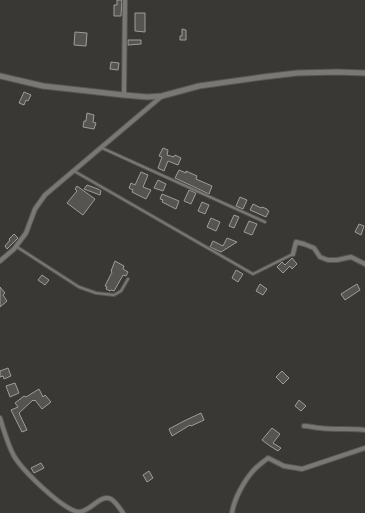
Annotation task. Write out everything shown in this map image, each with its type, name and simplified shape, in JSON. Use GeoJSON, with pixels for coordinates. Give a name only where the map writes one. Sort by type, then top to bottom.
{"type":"FeatureCollection","features":[{"type":"Feature","properties":{"kind":"street"},"geometry":{"type":"LineString","coordinates":[[124,95],[125,0]]}},
{"type":"Feature","properties":{"kind":"street"},"geometry":{"type":"LineString","coordinates":[[0,76],[43,86],[147,97],[162,96],[199,86],[262,76],[329,72],[365,73]]}},
{"type":"Feature","properties":{"kind":"street"},"geometry":{"type":"LineString","coordinates":[[0,261],[16,246],[26,233],[35,209],[45,195],[162,96]]}},
{"type":"Feature","properties":{"kind":"street"},"geometry":{"type":"LineString","coordinates":[[293,254],[296,242],[314,248],[320,256],[328,260],[351,257],[365,264]]}},
{"type":"Feature","properties":{"kind":"street"},"geometry":{"type":"LineString","coordinates":[[0,418],[17,460],[21,466],[51,495],[66,506],[78,512],[88,509],[103,499],[108,498],[111,499],[123,513]]}},
{"type":"Feature","properties":{"kind":"street"},"geometry":{"type":"LineString","coordinates":[[304,426],[365,430]]}},
{"type":"Feature","properties":{"kind":"street"},"geometry":{"type":"LineString","coordinates":[[232,513],[235,501],[246,481],[254,470],[268,458],[284,466],[302,469],[365,448]]}},
{"type":"Feature","properties":{"kind":"lane"},"geometry":{"type":"LineString","coordinates":[[101,148],[264,222]]}},
{"type":"Feature","properties":{"kind":"lane"},"geometry":{"type":"LineString","coordinates":[[74,171],[253,274],[293,254]]}},
{"type":"Feature","properties":{"kind":"lane"},"geometry":{"type":"LineString","coordinates":[[16,246],[79,287],[96,293],[114,295],[121,290],[128,279]]}},
{"type":"Feature","properties":{"kind":"building"},"geometry":{"type":"Polygon","coordinates":[[[117,0],[122,0],[121,16],[114,16],[114,5],[117,5],[117,0]]]}},
{"type":"Feature","properties":{"kind":"building"},"geometry":{"type":"Polygon","coordinates":[[[135,13],[145,13],[145,32],[135,31],[135,13]]]}},
{"type":"Feature","properties":{"kind":"building"},"geometry":{"type":"Polygon","coordinates":[[[182,29],[186,30],[186,40],[180,40],[180,36],[182,36],[182,29]]]}},
{"type":"Feature","properties":{"kind":"building"},"geometry":{"type":"Polygon","coordinates":[[[75,32],[87,33],[86,46],[74,45],[75,32]]]}},
{"type":"Feature","properties":{"kind":"building"},"geometry":{"type":"Polygon","coordinates":[[[128,40],[141,40],[141,44],[128,45],[128,40]]]}},
{"type":"Feature","properties":{"kind":"building"},"geometry":{"type":"Polygon","coordinates":[[[111,62],[119,63],[118,70],[110,69],[111,62]]]}},
{"type":"Feature","properties":{"kind":"building"},"geometry":{"type":"Polygon","coordinates":[[[24,92],[31,95],[28,101],[26,100],[24,105],[19,103],[24,92]]]}},
{"type":"Feature","properties":{"kind":"building"},"geometry":{"type":"Polygon","coordinates":[[[87,113],[94,115],[93,122],[96,123],[94,129],[83,127],[84,121],[86,121],[87,113]]]}},
{"type":"Feature","properties":{"kind":"building"},"geometry":{"type":"Polygon","coordinates":[[[163,148],[168,150],[167,155],[174,157],[175,155],[181,158],[178,165],[168,161],[164,171],[158,168],[162,157],[159,156],[163,148]]]}},
{"type":"Feature","properties":{"kind":"building"},"geometry":{"type":"Polygon","coordinates":[[[179,170],[186,173],[186,171],[197,176],[196,179],[212,186],[209,194],[175,178],[179,170]]]}},
{"type":"Feature","properties":{"kind":"building"},"geometry":{"type":"Polygon","coordinates":[[[141,172],[148,175],[143,187],[151,190],[146,199],[132,192],[133,190],[129,188],[131,183],[135,185],[141,172]]]}},
{"type":"Feature","properties":{"kind":"building"},"geometry":{"type":"Polygon","coordinates":[[[158,180],[166,184],[163,191],[154,188],[158,180]]]}},
{"type":"Feature","properties":{"kind":"building"},"geometry":{"type":"Polygon","coordinates":[[[87,185],[101,191],[100,195],[84,189],[87,185]]]}},
{"type":"Feature","properties":{"kind":"building"},"geometry":{"type":"Polygon","coordinates":[[[77,186],[95,199],[83,215],[67,203],[77,191],[75,189],[77,186]]]}},
{"type":"Feature","properties":{"kind":"building"},"geometry":{"type":"Polygon","coordinates":[[[189,190],[196,193],[191,204],[184,201],[189,190]]]}},
{"type":"Feature","properties":{"kind":"building"},"geometry":{"type":"Polygon","coordinates":[[[162,194],[179,201],[176,209],[162,202],[163,200],[160,199],[162,194]]]}},
{"type":"Feature","properties":{"kind":"building"},"geometry":{"type":"Polygon","coordinates":[[[240,197],[247,200],[243,209],[236,206],[240,197]]]}},
{"type":"Feature","properties":{"kind":"building"},"geometry":{"type":"Polygon","coordinates":[[[202,202],[209,205],[205,214],[198,211],[202,202]]]}},
{"type":"Feature","properties":{"kind":"building"},"geometry":{"type":"Polygon","coordinates":[[[253,204],[269,211],[266,217],[250,210],[253,204]]]}},
{"type":"Feature","properties":{"kind":"building"},"geometry":{"type":"Polygon","coordinates":[[[234,215],[239,217],[234,228],[229,226],[234,215]]]}},
{"type":"Feature","properties":{"kind":"building"},"geometry":{"type":"Polygon","coordinates":[[[211,218],[220,222],[216,231],[207,227],[211,218]]]}},
{"type":"Feature","properties":{"kind":"building"},"geometry":{"type":"Polygon","coordinates":[[[249,221],[257,224],[252,235],[244,232],[249,221]]]}},
{"type":"Feature","properties":{"kind":"building"},"geometry":{"type":"Polygon","coordinates":[[[359,224],[364,226],[361,235],[355,232],[359,224]]]}},
{"type":"Feature","properties":{"kind":"building"},"geometry":{"type":"Polygon","coordinates":[[[14,234],[18,238],[7,249],[5,246],[14,234]]]}},
{"type":"Feature","properties":{"kind":"building"},"geometry":{"type":"Polygon","coordinates":[[[227,238],[237,242],[221,252],[210,247],[213,241],[223,246],[227,238]]]}},
{"type":"Feature","properties":{"kind":"building"},"geometry":{"type":"Polygon","coordinates":[[[292,258],[297,264],[292,269],[290,266],[283,273],[277,267],[282,262],[285,265],[292,258]]]}},
{"type":"Feature","properties":{"kind":"building"},"geometry":{"type":"Polygon","coordinates":[[[115,261],[124,266],[123,269],[128,272],[126,276],[123,275],[114,291],[110,291],[106,289],[107,287],[105,286],[112,272],[111,271],[115,261]]]}},
{"type":"Feature","properties":{"kind":"building"},"geometry":{"type":"Polygon","coordinates":[[[236,270],[243,274],[238,282],[232,278],[236,270]]]}},
{"type":"Feature","properties":{"kind":"building"},"geometry":{"type":"Polygon","coordinates":[[[42,275],[49,280],[45,285],[38,280],[42,275]]]}},
{"type":"Feature","properties":{"kind":"building"},"geometry":{"type":"Polygon","coordinates":[[[260,284],[267,289],[263,295],[256,291],[260,284]]]}},
{"type":"Feature","properties":{"kind":"building"},"geometry":{"type":"Polygon","coordinates":[[[357,284],[360,290],[345,300],[341,294],[357,284]]]}},
{"type":"Feature","properties":{"kind":"building"},"geometry":{"type":"Polygon","coordinates":[[[0,287],[5,293],[3,295],[7,301],[0,307],[0,287]]]}},
{"type":"Feature","properties":{"kind":"building"},"geometry":{"type":"Polygon","coordinates":[[[8,368],[11,376],[4,379],[3,376],[0,377],[0,371],[8,368]]]}},
{"type":"Feature","properties":{"kind":"building"},"geometry":{"type":"Polygon","coordinates":[[[282,371],[289,378],[283,384],[276,377],[282,371]]]}},
{"type":"Feature","properties":{"kind":"building"},"geometry":{"type":"Polygon","coordinates":[[[15,383],[19,393],[10,397],[6,386],[15,383]]]}},
{"type":"Feature","properties":{"kind":"building"},"geometry":{"type":"Polygon","coordinates":[[[39,389],[43,397],[45,395],[51,402],[42,409],[35,400],[33,400],[19,413],[27,430],[22,432],[11,410],[18,407],[15,403],[24,396],[26,397],[39,389]]]}},
{"type":"Feature","properties":{"kind":"building"},"geometry":{"type":"Polygon","coordinates":[[[299,400],[306,406],[301,411],[295,406],[299,400]]]}},
{"type":"Feature","properties":{"kind":"building"},"geometry":{"type":"Polygon","coordinates":[[[201,413],[204,420],[191,426],[190,425],[172,436],[169,429],[201,413]]]}},
{"type":"Feature","properties":{"kind":"building"},"geometry":{"type":"Polygon","coordinates":[[[272,428],[280,434],[273,443],[281,448],[278,451],[262,440],[272,428]]]}},
{"type":"Feature","properties":{"kind":"building"},"geometry":{"type":"Polygon","coordinates":[[[41,463],[44,468],[34,473],[31,468],[41,463]]]}},
{"type":"Feature","properties":{"kind":"building"},"geometry":{"type":"Polygon","coordinates":[[[149,471],[153,478],[147,482],[143,475],[149,471]]]}}]}
